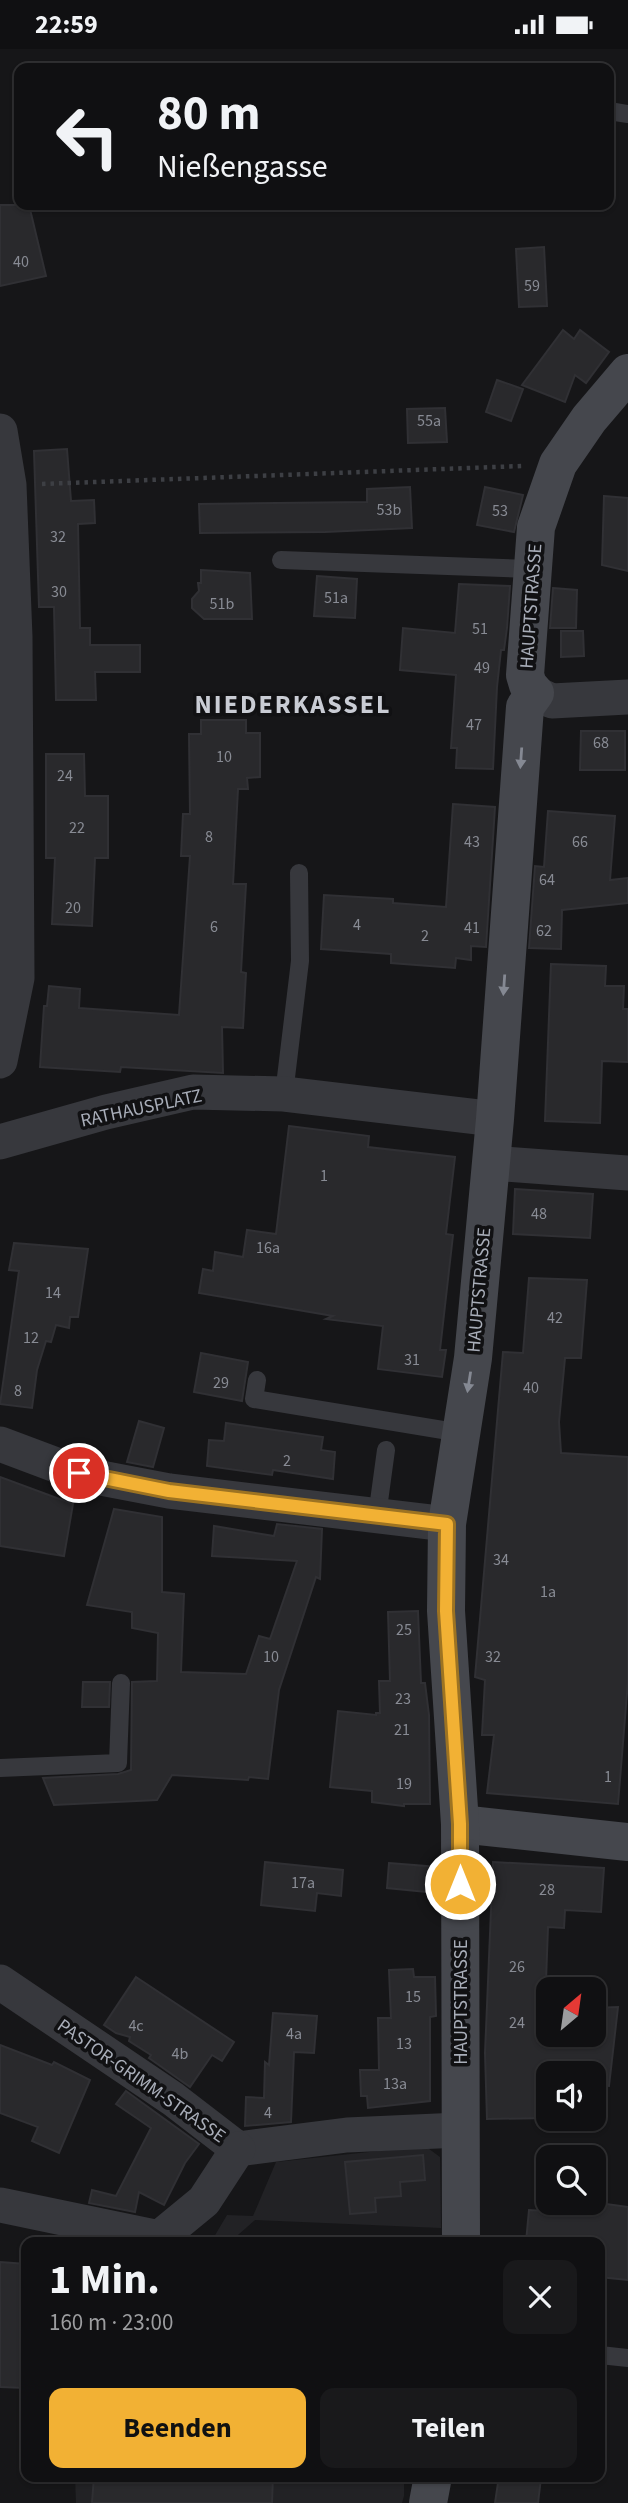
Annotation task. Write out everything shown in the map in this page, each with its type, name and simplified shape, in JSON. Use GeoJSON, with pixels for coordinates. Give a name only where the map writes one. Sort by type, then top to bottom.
{"type":"FeatureCollection","features":[{"type":"Feature","properties":{"kind":"street","name":"HAUPTSTRASSE"},"geometry":{"type":"LineString","coordinates":[[461,2237],[460,1824],[446,1611],[447,1524],[473,1358],[495,1119],[525,707],[535,693],[528,685],[525,675],[531,569],[536,527],[558,464],[589,419],[628,373]]}},
{"type":"Feature","properties":{"kind":"street"},"geometry":{"type":"LineString","coordinates":[[2,1045],[17,978],[8,920],[8,636],[4,460]]}},
{"type":"Feature","properties":{"kind":"street"},"geometry":{"type":"LineString","coordinates":[[535,693],[552,701],[628,697]]}},
{"type":"Feature","properties":{"kind":"street","name":"RATHAUSPLATZ"},"geometry":{"type":"LineString","coordinates":[[0,1142],[106,1112],[193,1092],[284,1094],[495,1119]]}},
{"type":"Feature","properties":{"kind":"street"},"geometry":{"type":"LineString","coordinates":[[491,1163],[628,1173]]}},
{"type":"Feature","properties":{"kind":"street"},"geometry":{"type":"LineString","coordinates":[[0,1444],[79,1473],[169,1491],[447,1524]]}},
{"type":"Feature","properties":{"kind":"street"},"geometry":{"type":"LineString","coordinates":[[460,1824],[628,1843]]}},
{"type":"Feature","properties":{"kind":"street","name":"PASTOR-GRIMM-STRASSE"},"geometry":{"type":"LineString","coordinates":[[0,1982],[173,2099],[238,2149],[346,2135],[460,2130]]}},
{"type":"Feature","properties":{"kind":"street"},"geometry":{"type":"LineString","coordinates":[[160,2237],[204,2201],[238,2149]]}},
{"type":"Feature","properties":{"kind":"street"},"geometry":{"type":"LineString","coordinates":[[0,2205],[154,2237]]}},
{"type":"Feature","properties":{"kind":"street"},"geometry":{"type":"LineString","coordinates":[[428,2503],[432,2482]]}},
{"type":"Feature","properties":{"kind":"lane"},"geometry":{"type":"LineString","coordinates":[[281,560],[531,569]]}},
{"type":"Feature","properties":{"kind":"lane"},"geometry":{"type":"LineString","coordinates":[[284,1094],[300,961],[299,873]]}},
{"type":"Feature","properties":{"kind":"lane"},"geometry":{"type":"LineString","coordinates":[[257,1380],[254,1399],[461,1433]]}},
{"type":"Feature","properties":{"kind":"lane"},"geometry":{"type":"LineString","coordinates":[[377,1516],[386,1450]]}},
{"type":"Feature","properties":{"kind":"lane"},"geometry":{"type":"LineString","coordinates":[[0,1768],[118,1763],[121,1683]]}},
{"type":"Feature","properties":{"kind":"lane"},"geometry":{"type":"LineString","coordinates":[[605,2356],[628,2358]]}},
{"type":"Feature","properties":{"kind":"path"},"geometry":{"type":"LineString","coordinates":[[4,460],[558,464]]}},
{"type":"Feature","properties":{"kind":"shaded area"},"geometry":{"type":"Polygon","coordinates":[[[425,2146],[440,2157],[441,2228],[255,2220],[236,2237],[214,2237],[227,2215],[253,2216],[276,2162],[425,2146]]]}},
{"type":"Feature","properties":{"kind":"shaded area"},"geometry":{"type":"Polygon","coordinates":[[[75,2482],[404,2482],[402,2503],[76,2503],[75,2482]]]}},
{"type":"Feature","properties":{"kind":"building"},"geometry":{"type":"Polygon","coordinates":[[[0,205],[14,205],[14,210],[30,210],[46,276],[0,286],[0,205]]]}},
{"type":"Feature","properties":{"kind":"building"},"geometry":{"type":"Polygon","coordinates":[[[544,247],[547,306],[519,307],[516,249],[544,247]]]}},
{"type":"Feature","properties":{"kind":"building"},"geometry":{"type":"Polygon","coordinates":[[[563,330],[574,339],[580,330],[609,352],[586,383],[575,375],[565,402],[522,385],[563,330]]]}},
{"type":"Feature","properties":{"kind":"building"},"geometry":{"type":"Polygon","coordinates":[[[497,380],[523,389],[511,421],[486,412],[497,380]]]}},
{"type":"Feature","properties":{"kind":"building"},"geometry":{"type":"Polygon","coordinates":[[[445,408],[447,442],[408,443],[407,409],[445,408]]]}},
{"type":"Feature","properties":{"kind":"building"},"geometry":{"type":"Polygon","coordinates":[[[67,449],[71,501],[94,500],[95,523],[78,524],[80,628],[90,628],[90,645],[140,645],[140,672],[95,672],[96,700],[56,700],[54,607],[39,607],[34,451],[67,449]]]}},
{"type":"Feature","properties":{"kind":"building"},"geometry":{"type":"Polygon","coordinates":[[[410,487],[412,528],[200,533],[199,504],[367,502],[367,489],[410,487]]]}},
{"type":"Feature","properties":{"kind":"building"},"geometry":{"type":"Polygon","coordinates":[[[485,487],[523,495],[514,532],[477,525],[485,487]]]}},
{"type":"Feature","properties":{"kind":"building"},"geometry":{"type":"Polygon","coordinates":[[[604,496],[628,498],[628,571],[602,565],[604,496]]]}},
{"type":"Feature","properties":{"kind":"building"},"geometry":{"type":"Polygon","coordinates":[[[201,570],[250,573],[252,619],[204,619],[192,608],[192,599],[199,591],[198,583],[201,583],[201,570]]]}},
{"type":"Feature","properties":{"kind":"building"},"geometry":{"type":"Polygon","coordinates":[[[317,576],[357,579],[355,618],[314,616],[317,576]]]}},
{"type":"Feature","properties":{"kind":"building"},"geometry":{"type":"Polygon","coordinates":[[[459,584],[510,586],[507,628],[504,650],[501,650],[497,687],[493,769],[456,768],[457,748],[451,748],[456,675],[400,670],[403,628],[455,633],[459,584]]]}},
{"type":"Feature","properties":{"kind":"building"},"geometry":{"type":"Polygon","coordinates":[[[553,588],[577,590],[576,628],[550,628],[553,588]]]}},
{"type":"Feature","properties":{"kind":"building"},"geometry":{"type":"Polygon","coordinates":[[[561,631],[583,631],[584,656],[561,657],[561,631]]]}},
{"type":"Feature","properties":{"kind":"building"},"geometry":{"type":"Polygon","coordinates":[[[201,720],[246,720],[246,733],[260,733],[260,777],[247,778],[248,789],[238,789],[233,884],[246,884],[241,972],[246,973],[243,1028],[222,1027],[223,1073],[121,1067],[120,1072],[40,1067],[44,1006],[47,1006],[49,986],[80,989],[79,1008],[179,1015],[190,856],[181,856],[183,814],[190,814],[189,734],[201,734],[201,720]]]}},
{"type":"Feature","properties":{"kind":"building"},"geometry":{"type":"Polygon","coordinates":[[[581,731],[625,731],[625,770],[580,770],[581,731]]]}},
{"type":"Feature","properties":{"kind":"building"},"geometry":{"type":"Polygon","coordinates":[[[46,754],[84,754],[85,796],[108,796],[108,858],[95,858],[92,926],[52,924],[55,858],[46,858],[46,754]]]}},
{"type":"Feature","properties":{"kind":"building"},"geometry":{"type":"Polygon","coordinates":[[[453,804],[495,807],[486,947],[471,946],[471,960],[456,958],[455,968],[391,963],[391,954],[321,949],[324,895],[393,899],[393,903],[446,907],[453,804]]]}},
{"type":"Feature","properties":{"kind":"building"},"geometry":{"type":"Polygon","coordinates":[[[548,811],[615,816],[610,880],[628,878],[628,903],[562,910],[561,949],[529,948],[535,866],[544,867],[548,811]]]}},
{"type":"Feature","properties":{"kind":"building"},"geometry":{"type":"Polygon","coordinates":[[[551,964],[606,966],[605,986],[624,986],[623,1009],[628,1009],[628,1062],[602,1061],[600,1123],[545,1121],[551,964]]]}},
{"type":"Feature","properties":{"kind":"building"},"geometry":{"type":"Polygon","coordinates":[[[289,1126],[369,1136],[368,1147],[455,1157],[446,1234],[453,1235],[440,1350],[446,1350],[442,1377],[378,1369],[383,1326],[326,1319],[333,1316],[199,1293],[203,1269],[213,1271],[215,1252],[243,1257],[247,1230],[276,1234],[289,1126]]]}},
{"type":"Feature","properties":{"kind":"building"},"geometry":{"type":"Polygon","coordinates":[[[515,1189],[593,1194],[590,1238],[513,1234],[515,1189]]]}},
{"type":"Feature","properties":{"kind":"building"},"geometry":{"type":"Polygon","coordinates":[[[14,1243],[88,1249],[78,1317],[70,1317],[69,1328],[56,1325],[51,1342],[46,1341],[37,1370],[32,1408],[0,1404],[19,1271],[9,1270],[14,1243]]]}},
{"type":"Feature","properties":{"kind":"building"},"geometry":{"type":"Polygon","coordinates":[[[529,1278],[587,1280],[581,1358],[565,1358],[559,1422],[561,1453],[628,1457],[628,1681],[618,1804],[487,1793],[494,1735],[482,1735],[485,1680],[475,1677],[503,1352],[523,1353],[529,1278]]]}},
{"type":"Feature","properties":{"kind":"building"},"geometry":{"type":"Polygon","coordinates":[[[201,1353],[248,1362],[242,1401],[194,1392],[201,1353]]]}},
{"type":"Feature","properties":{"kind":"building"},"geometry":{"type":"Polygon","coordinates":[[[139,1421],[164,1428],[153,1467],[127,1462],[139,1421]]]}},
{"type":"Feature","properties":{"kind":"building"},"geometry":{"type":"Polygon","coordinates":[[[226,1423],[323,1437],[321,1450],[335,1452],[333,1479],[273,1470],[272,1475],[207,1466],[209,1440],[224,1441],[226,1423]]]}},
{"type":"Feature","properties":{"kind":"building"},"geometry":{"type":"Polygon","coordinates":[[[0,1477],[73,1504],[64,1556],[0,1546],[0,1477]]]}},
{"type":"Feature","properties":{"kind":"building"},"geometry":{"type":"Polygon","coordinates":[[[114,1509],[162,1517],[162,1592],[184,1594],[181,1672],[246,1674],[259,1636],[270,1639],[297,1561],[212,1556],[214,1526],[274,1536],[277,1524],[322,1529],[320,1579],[316,1577],[279,1690],[268,1779],[172,1775],[157,1800],[54,1805],[43,1778],[118,1774],[131,1770],[132,1682],[157,1681],[158,1633],[132,1628],[132,1612],[87,1605],[114,1509]]]}},
{"type":"Feature","properties":{"kind":"building"},"geometry":{"type":"Polygon","coordinates":[[[418,1611],[421,1683],[425,1683],[429,1715],[430,1804],[404,1806],[372,1802],[372,1791],[330,1787],[338,1711],[376,1715],[380,1713],[379,1681],[390,1681],[388,1612],[418,1611]]]}},
{"type":"Feature","properties":{"kind":"building"},"geometry":{"type":"Polygon","coordinates":[[[83,1682],[110,1682],[109,1707],[82,1707],[83,1682]]]}},
{"type":"Feature","properties":{"kind":"building"},"geometry":{"type":"Polygon","coordinates":[[[265,1862],[343,1870],[341,1896],[317,1893],[315,1911],[261,1905],[265,1862]]]}},
{"type":"Feature","properties":{"kind":"building"},"geometry":{"type":"Polygon","coordinates":[[[493,1862],[604,1868],[601,1912],[565,1910],[564,1928],[548,1927],[546,1977],[536,1977],[536,2047],[606,2047],[606,2007],[618,2007],[609,2086],[606,2086],[606,2061],[536,2061],[536,2118],[487,2119],[485,2053],[493,1862]]]}},
{"type":"Feature","properties":{"kind":"building"},"geometry":{"type":"Polygon","coordinates":[[[389,1863],[438,1867],[436,1893],[387,1888],[389,1863]]]}},
{"type":"Feature","properties":{"kind":"building"},"geometry":{"type":"Polygon","coordinates":[[[413,1969],[414,1977],[435,1977],[436,2016],[430,2017],[430,2101],[368,2108],[367,2096],[361,2096],[360,2070],[379,2070],[378,2018],[391,2018],[389,1970],[413,1969]]]}},
{"type":"Feature","properties":{"kind":"building"},"geometry":{"type":"Polygon","coordinates":[[[136,1977],[234,2042],[222,2061],[212,2055],[190,2087],[149,2058],[151,2055],[129,2041],[130,2037],[116,2033],[104,2025],[136,1977]]]}},
{"type":"Feature","properties":{"kind":"building"},"geometry":{"type":"Polygon","coordinates":[[[273,2013],[317,2016],[314,2053],[294,2052],[291,2122],[245,2126],[246,2097],[264,2098],[265,2062],[269,2065],[273,2013]]]}},
{"type":"Feature","properties":{"kind":"building"},"geometry":{"type":"Polygon","coordinates":[[[0,2045],[52,2065],[54,2062],[90,2080],[59,2153],[32,2141],[38,2127],[0,2113],[0,2045]]]}},
{"type":"Feature","properties":{"kind":"building"},"geometry":{"type":"Polygon","coordinates":[[[126,2091],[199,2144],[185,2163],[164,2205],[139,2192],[135,2212],[89,2203],[92,2190],[116,2196],[151,2128],[116,2104],[126,2091]]]}},
{"type":"Feature","properties":{"kind":"building"},"geometry":{"type":"Polygon","coordinates":[[[423,2155],[425,2180],[400,2182],[401,2196],[375,2198],[376,2212],[350,2214],[345,2162],[423,2155]]]}},
{"type":"Feature","properties":{"kind":"building"},"geometry":{"type":"Polygon","coordinates":[[[606,2204],[628,2207],[628,2280],[605,2278],[605,2237],[526,2237],[529,2210],[536,2210],[536,2215],[606,2215],[606,2204]]]}},
{"type":"Feature","properties":{"kind":"building"},"geometry":{"type":"Polygon","coordinates":[[[0,2262],[21,2264],[21,2388],[0,2387],[0,2262]]]}},
{"type":"Feature","properties":{"kind":"building"},"geometry":{"type":"Polygon","coordinates":[[[94,2482],[273,2482],[272,2503],[92,2503],[94,2482]]]}},
{"type":"Feature","properties":{"kind":"building"},"geometry":{"type":"Polygon","coordinates":[[[498,2482],[541,2482],[538,2503],[495,2503],[498,2482]]]}},
{"type":"Feature","properties":{"kind":"district","name":"NIEDERKASSEL"},"geometry":{"type":"Point","coordinates":[293,704]}},
{"type":"Feature","properties":{"kind":"route"},"geometry":{"type":"LineString","coordinates":[[79,1473],[169,1491],[447,1524],[446,1611],[460,1824],[460,1884]]}}]}
